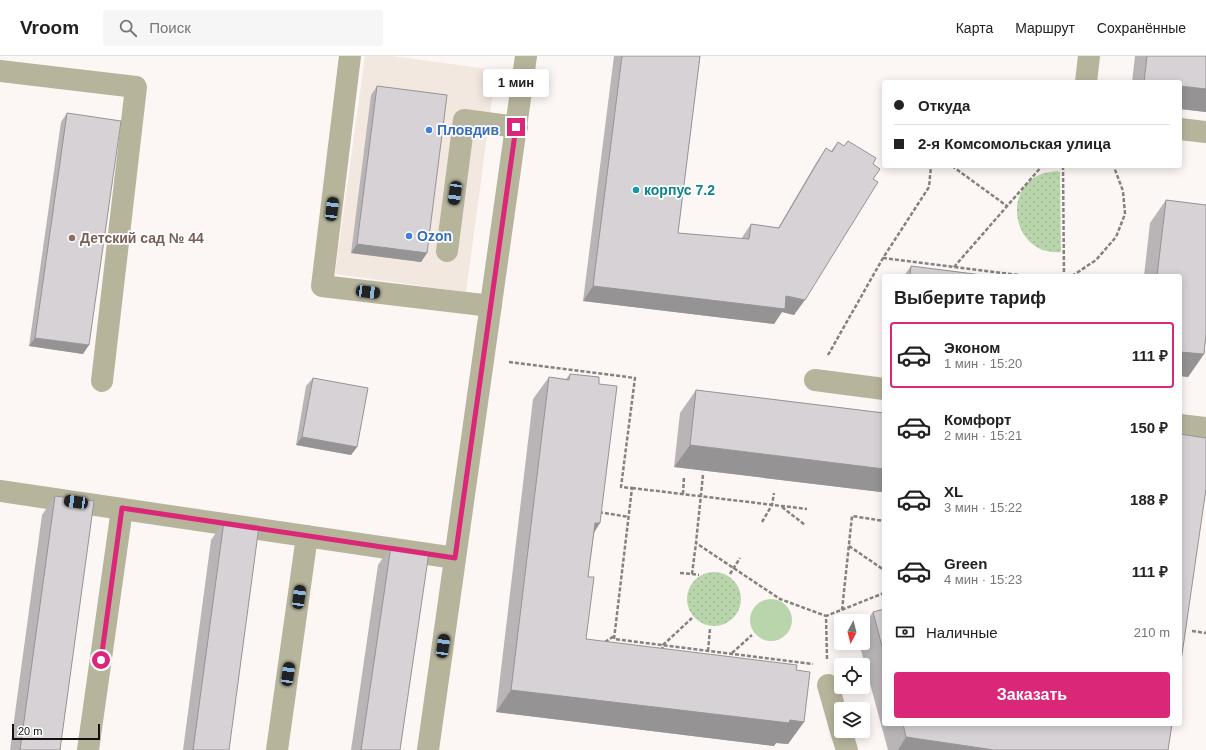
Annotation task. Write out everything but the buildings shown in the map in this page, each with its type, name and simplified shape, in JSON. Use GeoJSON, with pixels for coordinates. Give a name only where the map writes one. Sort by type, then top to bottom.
{"type":"FeatureCollection","features":[{"type":"Feature","properties":{"kind":"street"},"geometry":{"type":"LineString","coordinates":[[350,56],[322,286],[491,306]]}},
{"type":"Feature","properties":{"kind":"street"},"geometry":{"type":"LineString","coordinates":[[428,750],[526,56]]}},
{"type":"Feature","properties":{"kind":"street"},"geometry":{"type":"LineString","coordinates":[[1086,80],[1089,56]]}},
{"type":"Feature","properties":{"kind":"street"},"geometry":{"type":"LineString","coordinates":[[0,71],[136,87],[102,381]]}},
{"type":"Feature","properties":{"kind":"street"},"geometry":{"type":"LineString","coordinates":[[447,252],[464,120],[516,127]]}},
{"type":"Feature","properties":{"kind":"street"},"geometry":{"type":"LineString","coordinates":[[1182,129],[1206,132]]}},
{"type":"Feature","properties":{"kind":"street"},"geometry":{"type":"LineString","coordinates":[[815,380],[882,389]]}},
{"type":"Feature","properties":{"kind":"street"},"geometry":{"type":"LineString","coordinates":[[1182,425],[1206,428]]}},
{"type":"Feature","properties":{"kind":"street"},"geometry":{"type":"LineString","coordinates":[[0,491],[455,558]]}},
{"type":"Feature","properties":{"kind":"street"},"geometry":{"type":"LineString","coordinates":[[88,750],[122,508]]}},
{"type":"Feature","properties":{"kind":"street"},"geometry":{"type":"LineString","coordinates":[[277,750],[307,536]]}},
{"type":"Feature","properties":{"kind":"street"},"geometry":{"type":"LineString","coordinates":[[828,675],[834,702]]}},
{"type":"Feature","properties":{"kind":"street"},"geometry":{"type":"LineString","coordinates":[[843,738],[847,750]]}},
{"type":"Feature","properties":{"kind":"path"},"geometry":{"type":"LineString","coordinates":[[815,380],[883,258],[929,187],[931,168]]}},
{"type":"Feature","properties":{"kind":"path"},"geometry":{"type":"LineString","coordinates":[[955,168],[1007,206]]}},
{"type":"Feature","properties":{"kind":"path"},"geometry":{"type":"LineString","coordinates":[[954,267],[1040,168]]}},
{"type":"Feature","properties":{"kind":"path"},"geometry":{"type":"LineString","coordinates":[[1063,168],[1064,274]]}},
{"type":"Feature","properties":{"kind":"path"},"geometry":{"type":"LineString","coordinates":[[1075,274],[1096,260],[1116,237],[1124,214],[1123,191],[1114,168]]}},
{"type":"Feature","properties":{"kind":"path"},"geometry":{"type":"LineString","coordinates":[[883,258],[1011,274]]}},
{"type":"Feature","properties":{"kind":"path"},"geometry":{"type":"LineString","coordinates":[[484,359],[635,378],[621,487],[807,509]]}},
{"type":"Feature","properties":{"kind":"path"},"geometry":{"type":"LineString","coordinates":[[692,574],[702,475]]}},
{"type":"Feature","properties":{"kind":"path"},"geometry":{"type":"LineString","coordinates":[[683,494],[684,476]]}},
{"type":"Feature","properties":{"kind":"path"},"geometry":{"type":"LineString","coordinates":[[604,643],[614,636],[632,488]]}},
{"type":"Feature","properties":{"kind":"path"},"geometry":{"type":"LineString","coordinates":[[762,522],[772,505],[774,493]]}},
{"type":"Feature","properties":{"kind":"path"},"geometry":{"type":"LineString","coordinates":[[782,506],[805,526]]}},
{"type":"Feature","properties":{"kind":"path"},"geometry":{"type":"LineString","coordinates":[[597,518],[598,512],[629,516]]}},
{"type":"Feature","properties":{"kind":"path"},"geometry":{"type":"LineString","coordinates":[[842,610],[852,516],[882,521]]}},
{"type":"Feature","properties":{"kind":"path"},"geometry":{"type":"LineString","coordinates":[[696,542],[780,599],[826,616],[882,594]]}},
{"type":"Feature","properties":{"kind":"path"},"geometry":{"type":"LineString","coordinates":[[849,546],[882,569]]}},
{"type":"Feature","properties":{"kind":"path"},"geometry":{"type":"LineString","coordinates":[[730,574],[740,558]]}},
{"type":"Feature","properties":{"kind":"path"},"geometry":{"type":"LineString","coordinates":[[680,573],[700,575]]}},
{"type":"Feature","properties":{"kind":"path"},"geometry":{"type":"LineString","coordinates":[[614,636],[614,639],[732,654],[828,675],[826,616]]}},
{"type":"Feature","properties":{"kind":"path"},"geometry":{"type":"LineString","coordinates":[[661,657],[663,645],[692,618]]}},
{"type":"Feature","properties":{"kind":"path"},"geometry":{"type":"LineString","coordinates":[[708,651],[710,628]]}},
{"type":"Feature","properties":{"kind":"path"},"geometry":{"type":"LineString","coordinates":[[1192,631],[1206,633]]}},
{"type":"Feature","properties":{"kind":"path"},"geometry":{"type":"LineString","coordinates":[[732,660],[732,654],[752,635]]}},
{"type":"Feature","properties":{"kind":"shaded area"},"geometry":{"type":"Polygon","coordinates":[[[365,56],[392,56],[496,70],[466,292],[335,274],[365,56]]]}},
{"type":"Feature","properties":{"kind":"green space"},"geometry":{"type":"Polygon","coordinates":[[[1060,172],[1061,252],[1045,251],[1032,244],[1023,233],[1018,220],[1017,206],[1021,192],[1030,181],[1044,173],[1060,172]]]}},
{"type":"Feature","properties":{"kind":"green space"},"geometry":{"type":"Polygon","coordinates":[[[714,572],[724,574],[733,580],[739,589],[741,599],[739,609],[733,618],[724,624],[714,626],[704,624],[695,618],[689,609],[687,599],[689,589],[695,580],[704,574],[714,572]]]}},
{"type":"Feature","properties":{"kind":"green space"},"geometry":{"type":"Polygon","coordinates":[[[767,599],[775,599],[783,602],[789,608],[792,620],[789,632],[783,638],[775,641],[767,641],[759,638],[753,632],[750,624],[750,616],[753,608],[759,602],[767,599]]]}},
{"type":"Feature","properties":{"kind":"place","name":"Пловдив"},"geometry":{"type":"Point","coordinates":[429,130]}},
{"type":"Feature","properties":{"kind":"place","name":"корпус 7.2"},"geometry":{"type":"Point","coordinates":[636,190]}},
{"type":"Feature","properties":{"kind":"place","name":"Ozon"},"geometry":{"type":"Point","coordinates":[409,236]}},
{"type":"Feature","properties":{"kind":"place","name":"Детский сад № 44"},"geometry":{"type":"Point","coordinates":[72,238]}},
{"type":"Feature","properties":{"kind":"route"},"geometry":{"type":"LineString","coordinates":[[101,660],[122,508],[455,558],[516,127]]}}]}
